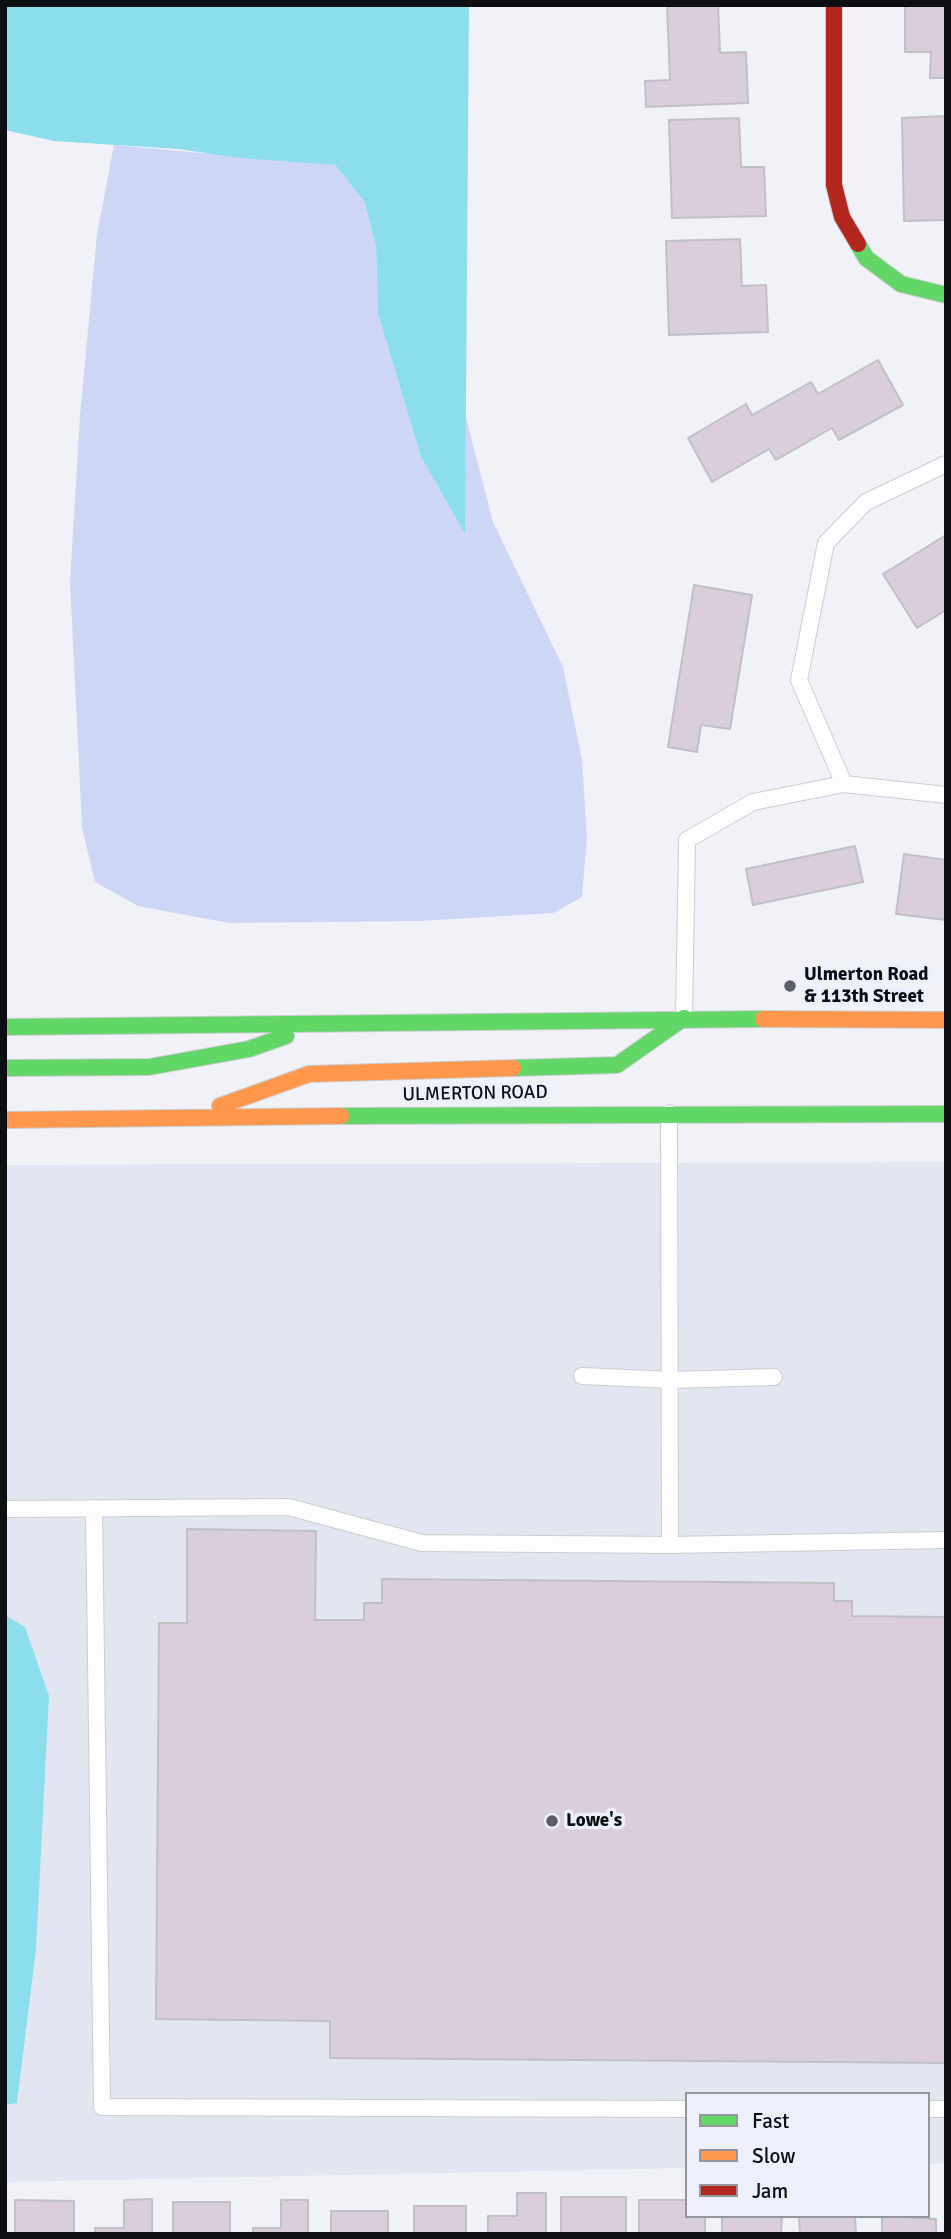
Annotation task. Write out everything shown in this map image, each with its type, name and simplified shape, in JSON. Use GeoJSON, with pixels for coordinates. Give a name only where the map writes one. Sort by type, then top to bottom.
{"type":"FeatureCollection","features":[{"type":"Feature","properties":{"kind":"main road"},"geometry":{"type":"LineString","coordinates":[[834,5],[834,185],[842,217],[866,258],[901,284],[946,295]]}},
{"type":"Feature","properties":{"kind":"main road"},"geometry":{"type":"LineString","coordinates":[[5,1027],[684,1018],[946,1020]]}},
{"type":"Feature","properties":{"kind":"main road"},"geometry":{"type":"LineString","coordinates":[[188,1117],[309,1074],[617,1065],[684,1018]]}},
{"type":"Feature","properties":{"kind":"main road"},"geometry":{"type":"LineString","coordinates":[[5,1068],[149,1067],[249,1049],[320,1023]]}},
{"type":"Feature","properties":{"kind":"main road","name":"ULMERTON ROAD"},"geometry":{"type":"LineString","coordinates":[[5,1120],[670,1113],[946,1114]]}},
{"type":"Feature","properties":{"kind":"lane"},"geometry":{"type":"LineString","coordinates":[[844,784],[799,680],[826,543],[866,502],[946,464]]}},
{"type":"Feature","properties":{"kind":"lane"},"geometry":{"type":"LineString","coordinates":[[684,1018],[687,840],[753,802],[844,784],[946,795]]}},
{"type":"Feature","properties":{"kind":"lane"},"geometry":{"type":"LineString","coordinates":[[670,1113],[670,1545]]}},
{"type":"Feature","properties":{"kind":"lane"},"geometry":{"type":"LineString","coordinates":[[582,1376],[670,1380],[774,1377]]}},
{"type":"Feature","properties":{"kind":"lane"},"geometry":{"type":"LineString","coordinates":[[5,1509],[289,1507],[422,1543],[670,1545],[946,1540]]}},
{"type":"Feature","properties":{"kind":"lane"},"geometry":{"type":"LineString","coordinates":[[94,1508],[102,2107],[685,2109]]}},
{"type":"Feature","properties":{"kind":"shaded area"},"geometry":{"type":"Polygon","coordinates":[[[5,5],[469,5],[465,534],[421,457],[378,314],[376,246],[364,201],[335,165],[239,158],[178,149],[54,141],[5,130],[5,5]]]}},
{"type":"Feature","properties":{"kind":"shaded area"},"geometry":{"type":"Polygon","coordinates":[[[114,145],[335,165],[364,201],[376,246],[378,314],[421,457],[464,532],[466,418],[493,522],[563,667],[582,760],[587,837],[582,897],[553,913],[421,921],[229,923],[138,906],[95,882],[82,827],[70,581],[80,416],[97,234],[114,145]]]}},
{"type":"Feature","properties":{"kind":"shaded area"},"geometry":{"type":"Polygon","coordinates":[[[946,1162],[946,2163],[930,2164],[930,2092],[685,2092],[685,2168],[5,2182],[5,2105],[17,2103],[25,1627],[5,1615],[5,1165],[946,1162]]]}},
{"type":"Feature","properties":{"kind":"shaded area"},"geometry":{"type":"Polygon","coordinates":[[[5,1615],[25,1627],[49,1696],[36,1949],[17,2103],[5,2105],[5,1615]]]}},
{"type":"Feature","properties":{"kind":"building"},"geometry":{"type":"Polygon","coordinates":[[[667,5],[718,5],[720,53],[746,52],[748,103],[646,107],[645,81],[670,80],[667,5]]]}},
{"type":"Feature","properties":{"kind":"building"},"geometry":{"type":"Polygon","coordinates":[[[905,5],[946,5],[946,78],[930,78],[931,52],[905,52],[905,5]]]}},
{"type":"Feature","properties":{"kind":"building"},"geometry":{"type":"Polygon","coordinates":[[[946,116],[946,220],[904,221],[902,118],[946,116]]]}},
{"type":"Feature","properties":{"kind":"building"},"geometry":{"type":"Polygon","coordinates":[[[739,118],[741,167],[764,167],[766,216],[672,218],[669,120],[739,118]]]}},
{"type":"Feature","properties":{"kind":"building"},"geometry":{"type":"Polygon","coordinates":[[[740,239],[742,286],[766,285],[768,332],[669,335],[666,241],[740,239]]]}},
{"type":"Feature","properties":{"kind":"building"},"geometry":{"type":"Polygon","coordinates":[[[878,360],[903,405],[839,440],[832,428],[776,460],[769,449],[712,482],[688,438],[746,404],[752,415],[811,382],[818,394],[878,360]]]}},
{"type":"Feature","properties":{"kind":"building"},"geometry":{"type":"Polygon","coordinates":[[[946,535],[946,610],[917,628],[883,574],[946,535]]]}},
{"type":"Feature","properties":{"kind":"building"},"geometry":{"type":"Polygon","coordinates":[[[694,585],[752,595],[730,729],[701,725],[697,752],[668,747],[694,585]]]}},
{"type":"Feature","properties":{"kind":"building"},"geometry":{"type":"Polygon","coordinates":[[[855,846],[863,882],[753,905],[746,869],[855,846]]]}},
{"type":"Feature","properties":{"kind":"building"},"geometry":{"type":"Polygon","coordinates":[[[904,854],[946,860],[946,920],[896,914],[904,854]]]}},
{"type":"Feature","properties":{"kind":"building","name":"Lowe's"},"geometry":{"type":"Polygon","coordinates":[[[187,1529],[316,1531],[315,1620],[364,1620],[364,1603],[382,1603],[382,1579],[834,1583],[834,1601],[852,1601],[852,1616],[946,1617],[946,2063],[330,2058],[330,2021],[156,2019],[159,1623],[187,1623],[187,1529]]]}},
{"type":"Feature","properties":{"kind":"building"},"geometry":{"type":"Polygon","coordinates":[[[517,2193],[546,2193],[546,2234],[488,2234],[488,2216],[517,2216],[517,2193]]]}},
{"type":"Feature","properties":{"kind":"building"},"geometry":{"type":"Polygon","coordinates":[[[561,2197],[626,2197],[626,2234],[561,2234],[561,2197]]]}},
{"type":"Feature","properties":{"kind":"building"},"geometry":{"type":"Polygon","coordinates":[[[152,2199],[152,2234],[95,2234],[95,2228],[124,2228],[124,2200],[152,2199]]]}},
{"type":"Feature","properties":{"kind":"building"},"geometry":{"type":"Polygon","coordinates":[[[15,2200],[74,2201],[74,2234],[15,2234],[15,2200]]]}},
{"type":"Feature","properties":{"kind":"building"},"geometry":{"type":"Polygon","coordinates":[[[281,2200],[308,2200],[308,2234],[253,2234],[253,2228],[281,2228],[281,2200]]]}},
{"type":"Feature","properties":{"kind":"building"},"geometry":{"type":"Polygon","coordinates":[[[639,2200],[685,2200],[685,2218],[705,2218],[705,2234],[639,2234],[639,2200]]]}},
{"type":"Feature","properties":{"kind":"building"},"geometry":{"type":"Polygon","coordinates":[[[173,2202],[230,2202],[230,2234],[173,2234],[173,2202]]]}},
{"type":"Feature","properties":{"kind":"building"},"geometry":{"type":"Polygon","coordinates":[[[414,2206],[466,2206],[466,2234],[414,2234],[414,2206]]]}},
{"type":"Feature","properties":{"kind":"building"},"geometry":{"type":"Polygon","coordinates":[[[331,2211],[388,2211],[388,2234],[331,2234],[331,2211]]]}},
{"type":"Feature","properties":{"kind":"building"},"geometry":{"type":"Polygon","coordinates":[[[722,2218],[782,2218],[781,2234],[722,2234],[722,2218]]]}},
{"type":"Feature","properties":{"kind":"building"},"geometry":{"type":"Polygon","coordinates":[[[799,2218],[855,2218],[856,2234],[800,2234],[799,2218]]]}},
{"type":"Feature","properties":{"kind":"building"},"geometry":{"type":"Polygon","coordinates":[[[882,2218],[936,2219],[936,2234],[882,2234],[882,2218]]]}},
{"type":"Feature","properties":{"kind":"traffic: fast"},"geometry":{"type":"LineString","coordinates":[[858,244],[866,258],[901,284],[946,295]]}},
{"type":"Feature","properties":{"kind":"traffic: fast"},"geometry":{"type":"LineString","coordinates":[[513,1068],[617,1065],[684,1018]]}},
{"type":"Feature","properties":{"kind":"traffic: fast"},"geometry":{"type":"LineString","coordinates":[[5,1027],[763,1019]]}},
{"type":"Feature","properties":{"kind":"traffic: fast"},"geometry":{"type":"LineString","coordinates":[[5,1068],[149,1067],[249,1049],[286,1036]]}},
{"type":"Feature","properties":{"kind":"traffic: fast"},"geometry":{"type":"LineString","coordinates":[[341,1116],[946,1114]]}},
{"type":"Feature","properties":{"kind":"traffic: slow"},"geometry":{"type":"LineString","coordinates":[[763,1019],[946,1020]]}},
{"type":"Feature","properties":{"kind":"traffic: slow"},"geometry":{"type":"LineString","coordinates":[[220,1106],[309,1074],[513,1068]]}},
{"type":"Feature","properties":{"kind":"traffic: slow"},"geometry":{"type":"LineString","coordinates":[[5,1120],[341,1116]]}},
{"type":"Feature","properties":{"kind":"traffic: jam"},"geometry":{"type":"LineString","coordinates":[[834,5],[834,185],[842,217],[858,244]]}},
{"type":"Feature","properties":{"kind":"place","name":"Ulmerton Road & 113th Street"},"geometry":{"type":"Point","coordinates":[790,986]}},
{"type":"Feature","properties":{"kind":"place","name":"Lowe's"},"geometry":{"type":"Point","coordinates":[552,1821]}}]}
